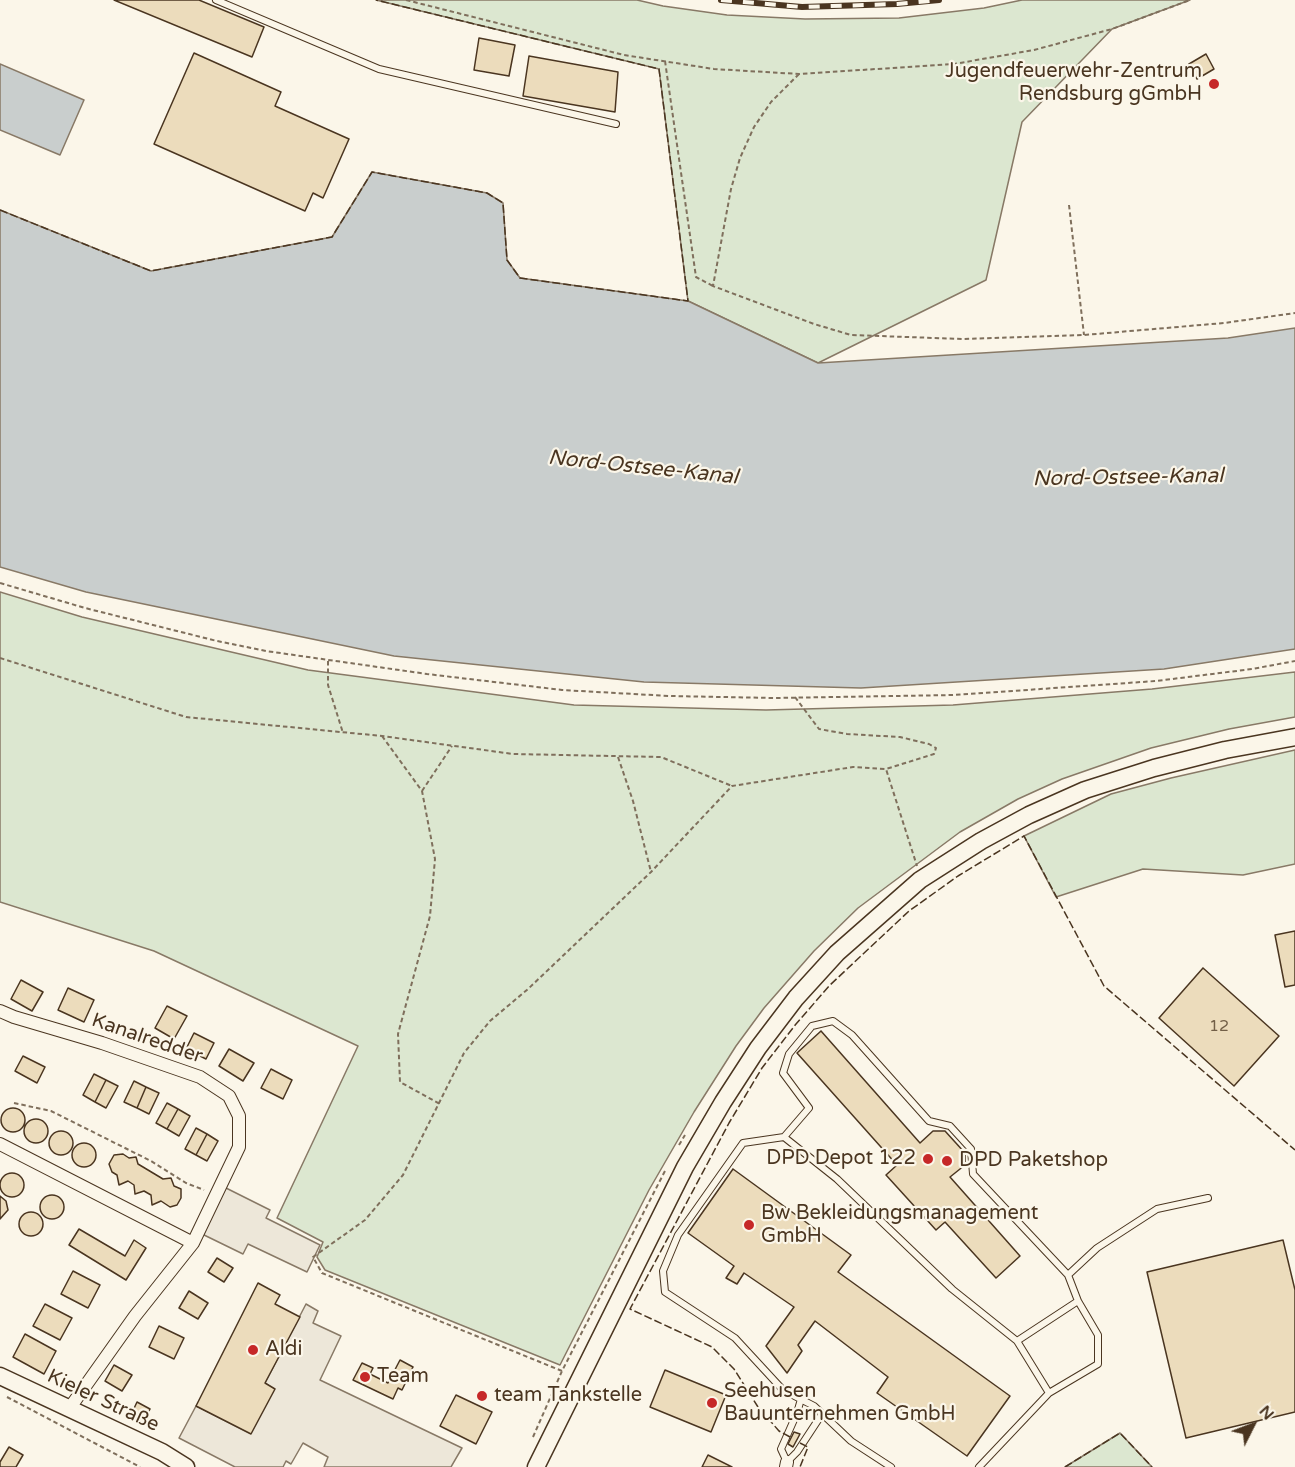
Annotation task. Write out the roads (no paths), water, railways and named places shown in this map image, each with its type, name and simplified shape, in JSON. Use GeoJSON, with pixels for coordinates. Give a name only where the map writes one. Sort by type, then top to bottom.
{"type":"FeatureCollection","features":[{"type":"Feature","properties":{"kind":"main road"},"geometry":{"type":"LineString","coordinates":[[536,1467],[685,1167],[723,1102],[764,1039],[796,998],[837,953],[920,880],[981,841],[1029,815],[1085,790],[1154,768],[1225,750],[1295,737]]}},
{"type":"Feature","properties":{"kind":"main road","name":"Kieler Straße"},"geometry":{"type":"LineString","coordinates":[[0,1376],[162,1452],[186,1467]]}},
{"type":"Feature","properties":{"kind":"street","name":"Kanalredder"},"geometry":{"type":"LineString","coordinates":[[0,1011],[200,1077],[229,1096],[239,1116],[239,1147],[193,1243],[135,1316],[69,1409]]}},
{"type":"Feature","properties":{"kind":"street"},"geometry":{"type":"LineString","coordinates":[[0,1144],[193,1243]]}},
{"type":"Feature","properties":{"kind":"lane"},"geometry":{"type":"LineString","coordinates":[[216,0],[379,69],[616,124]]}},
{"type":"Feature","properties":{"kind":"lane"},"geometry":{"type":"LineString","coordinates":[[891,1467],[851,1441],[814,1406],[783,1390],[735,1338],[665,1292],[663,1270],[678,1235],[743,1143],[784,1137],[809,1108],[783,1073],[789,1054],[812,1026],[833,1021],[852,1035],[929,1121],[950,1126],[971,1149],[973,1174],[1068,1275],[1078,1302],[1098,1335],[1098,1364],[1049,1393],[979,1467]]}},
{"type":"Feature","properties":{"kind":"lane"},"geometry":{"type":"LineString","coordinates":[[784,1137],[837,1179],[952,1289],[1017,1341],[1049,1393]]}},
{"type":"Feature","properties":{"kind":"lane"},"geometry":{"type":"LineString","coordinates":[[1068,1275],[1096,1248],[1157,1209],[1208,1198]]}},
{"type":"Feature","properties":{"kind":"lane"},"geometry":{"type":"LineString","coordinates":[[1017,1341],[1078,1302]]}},
{"type":"Feature","properties":{"kind":"lane"},"geometry":{"type":"LineString","coordinates":[[786,1464],[782,1449],[801,1399]]}},
{"type":"Feature","properties":{"kind":"lane"},"geometry":{"type":"LineString","coordinates":[[786,1464],[797,1452],[822,1414]]}},
{"type":"Feature","properties":{"kind":"water"},"geometry":{"type":"Polygon","coordinates":[[[0,64],[84,100],[60,155],[0,130],[0,64]]]}},
{"type":"Feature","properties":{"kind":"water","name":"Nord-Ostsee-Kanal"},"geometry":{"type":"Polygon","coordinates":[[[372,172],[487,193],[503,203],[507,260],[520,278],[688,301],[818,363],[1228,338],[1295,328],[1295,649],[1164,669],[861,688],[644,682],[394,656],[86,592],[0,567],[0,210],[151,271],[332,237],[372,172]]]}},
{"type":"Feature","properties":{"kind":"railway"},"geometry":{"type":"LineString","coordinates":[[721,0],[802,7],[897,4],[939,0]]}},
{"type":"Feature","properties":{"kind":"place","name":"Jugendfeuerwehr-Zentrum Rendsburg gGmbH"},"geometry":{"type":"Point","coordinates":[1214,84]}},
{"type":"Feature","properties":{"kind":"place","name":"DPD Depot 122"},"geometry":{"type":"Point","coordinates":[928,1159]}},
{"type":"Feature","properties":{"kind":"place","name":"DPD Paketshop"},"geometry":{"type":"Point","coordinates":[947,1161]}},
{"type":"Feature","properties":{"kind":"place","name":"Bw Bekleidungsmanagement GmbH"},"geometry":{"type":"Point","coordinates":[749,1225]}},
{"type":"Feature","properties":{"kind":"place","name":"Aldi"},"geometry":{"type":"Point","coordinates":[253,1350]}},
{"type":"Feature","properties":{"kind":"place","name":"Team"},"geometry":{"type":"Point","coordinates":[365,1377]}},
{"type":"Feature","properties":{"kind":"place","name":"team Tankstelle"},"geometry":{"type":"Point","coordinates":[482,1396]}},
{"type":"Feature","properties":{"kind":"place","name":"Seehusen Bauunternehmen GmbH"},"geometry":{"type":"Point","coordinates":[712,1403]}}]}
